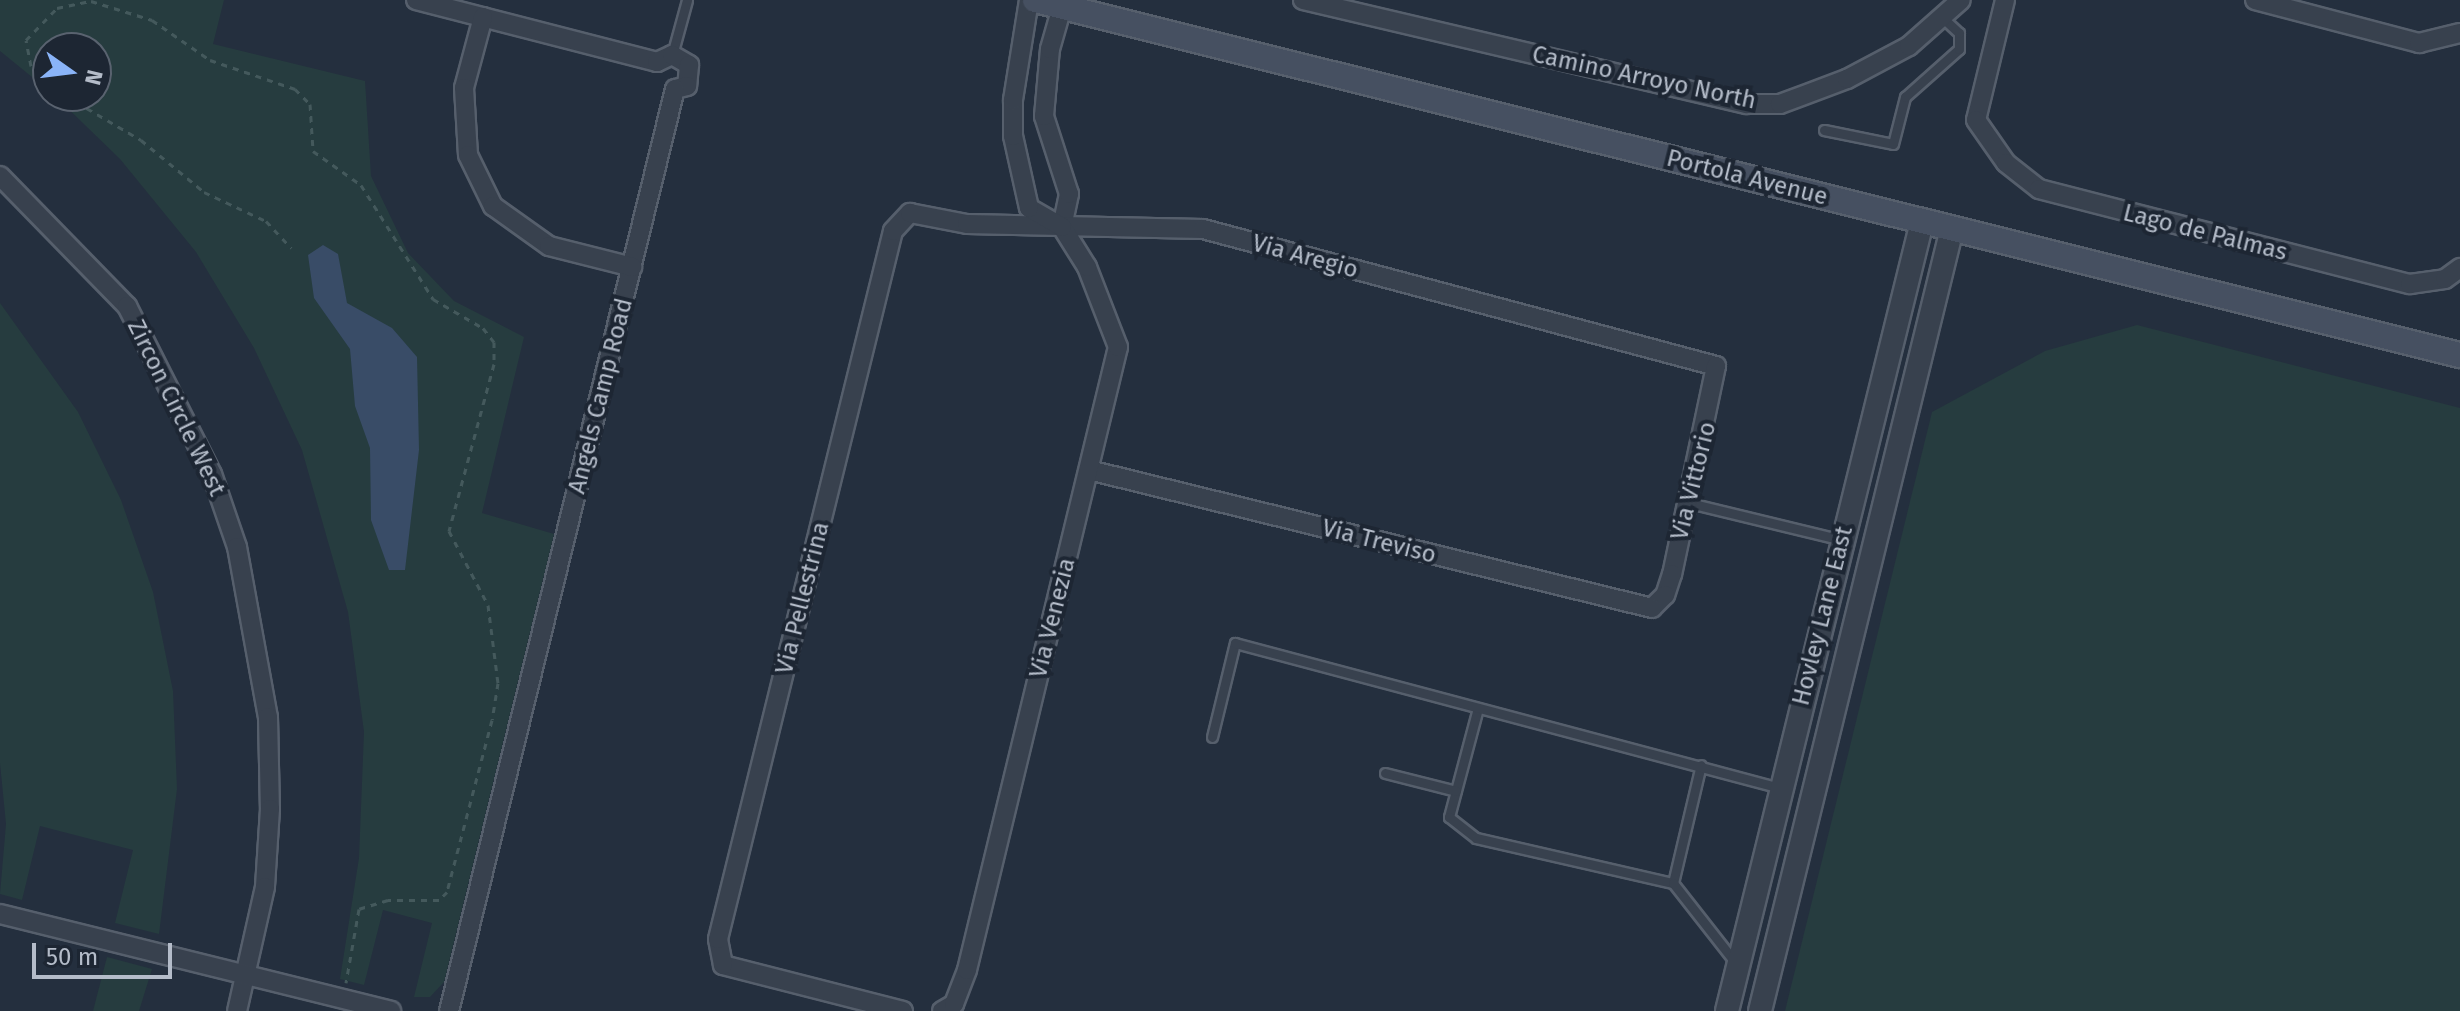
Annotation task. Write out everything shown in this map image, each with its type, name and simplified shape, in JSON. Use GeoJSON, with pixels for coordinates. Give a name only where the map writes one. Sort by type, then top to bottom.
{"type":"FeatureCollection","features":[{"type":"Feature","properties":{"kind":"main road","name":"Portola Avenue"},"geometry":{"type":"LineString","coordinates":[[1032,0],[1063,3],[1922,222],[2460,355]]}},
{"type":"Feature","properties":{"kind":"street"},"geometry":{"type":"LineString","coordinates":[[416,0],[657,62],[672,55]]}},
{"type":"Feature","properties":{"kind":"street","name":"Via Venezia"},"geometry":{"type":"LineString","coordinates":[[942,1011],[954,1004],[967,970],[1118,347],[1087,267],[1062,227],[1029,208],[1013,136],[1032,0]]}},
{"type":"Feature","properties":{"kind":"street","name":"Camino Arroyo North"},"geometry":{"type":"LineString","coordinates":[[1303,0],[1747,104],[1780,104],[1847,79],[1944,19],[1961,0]]}},
{"type":"Feature","properties":{"kind":"street","name":"Lago de Palmas"},"geometry":{"type":"LineString","coordinates":[[2005,0],[1976,120],[2006,163],[2039,189],[2410,284],[2445,279],[2460,268]]}},
{"type":"Feature","properties":{"kind":"street"},"geometry":{"type":"LineString","coordinates":[[2255,0],[2419,43],[2442,41],[2460,33]]}},
{"type":"Feature","properties":{"kind":"street"},"geometry":{"type":"LineString","coordinates":[[1062,227],[1069,194],[1044,116],[1063,3]]}},
{"type":"Feature","properties":{"kind":"street"},"geometry":{"type":"LineString","coordinates":[[483,17],[464,88],[468,155],[493,206],[549,246],[632,267]]}},
{"type":"Feature","properties":{"kind":"street","name":"Angels Camp Road"},"geometry":{"type":"LineString","coordinates":[[449,1011],[675,89],[687,86],[689,65],[672,55]]}},
{"type":"Feature","properties":{"kind":"street","name":"Zircon Circle West"},"geometry":{"type":"LineString","coordinates":[[0,176],[127,306],[212,474],[237,547],[268,717],[266,872],[249,974],[237,1011]]}},
{"type":"Feature","properties":{"kind":"street","name":"Via Aregio"},"geometry":{"type":"LineString","coordinates":[[893,231],[910,213],[967,224],[1203,229],[1716,366]]}},
{"type":"Feature","properties":{"kind":"street","name":"Hovley Lane East"},"geometry":{"type":"LineString","coordinates":[[1726,1005],[1922,222]]}},
{"type":"Feature","properties":{"kind":"street","name":"Hovley Lane East"},"geometry":{"type":"LineString","coordinates":[[1760,1011],[1952,229]]}},
{"type":"Feature","properties":{"kind":"street","name":"Via Pellestrina"},"geometry":{"type":"LineString","coordinates":[[893,231],[718,939],[723,965],[903,1011]]}},
{"type":"Feature","properties":{"kind":"street","name":"Via Vittorio"},"geometry":{"type":"LineString","coordinates":[[1665,595],[1689,503],[1716,366]]}},
{"type":"Feature","properties":{"kind":"street","name":"Via Treviso"},"geometry":{"type":"LineString","coordinates":[[1089,470],[1632,606],[1652,608],[1665,595]]}},
{"type":"Feature","properties":{"kind":"street"},"geometry":{"type":"LineString","coordinates":[[1776,949],[1800,805],[1780,788]]}},
{"type":"Feature","properties":{"kind":"street"},"geometry":{"type":"LineString","coordinates":[[0,914],[391,1011]]}},
{"type":"Feature","properties":{"kind":"lane"},"geometry":{"type":"LineString","coordinates":[[672,55],[687,0]]}},
{"type":"Feature","properties":{"kind":"lane"},"geometry":{"type":"LineString","coordinates":[[1824,130],[1893,144],[1905,97],[1959,49],[1959,33],[1944,19]]}},
{"type":"Feature","properties":{"kind":"lane"},"geometry":{"type":"LineString","coordinates":[[1689,503],[1842,540]]}},
{"type":"Feature","properties":{"kind":"lane"},"geometry":{"type":"LineString","coordinates":[[1212,737],[1235,643],[1780,788]]}},
{"type":"Feature","properties":{"kind":"lane"},"geometry":{"type":"LineString","coordinates":[[1478,708],[1449,817],[1476,838],[1673,883],[1738,966]]}},
{"type":"Feature","properties":{"kind":"lane"},"geometry":{"type":"LineString","coordinates":[[1673,883],[1701,765]]}},
{"type":"Feature","properties":{"kind":"lane"},"geometry":{"type":"LineString","coordinates":[[1385,773],[1456,791]]}},
{"type":"Feature","properties":{"kind":"path"},"geometry":{"type":"LineString","coordinates":[[34,32],[57,8],[91,1],[152,20],[210,60],[295,89],[310,104],[313,151],[361,185],[433,299],[483,328],[494,342],[494,364],[449,531],[488,605],[498,683],[492,720],[447,892],[439,900],[388,900],[359,909],[342,998]]}},
{"type":"Feature","properties":{"kind":"path"},"geometry":{"type":"LineString","coordinates":[[32,34],[26,40],[32,67]]}},
{"type":"Feature","properties":{"kind":"path"},"geometry":{"type":"LineString","coordinates":[[93,112],[141,140],[204,192],[266,221],[291,248]]}},
{"type":"Feature","properties":{"kind":"green space"},"geometry":{"type":"Polygon","coordinates":[[[0,0],[224,0],[213,44],[365,81],[371,176],[408,253],[454,301],[524,337],[482,513],[554,534],[444,982],[430,997],[414,997],[432,923],[383,910],[364,985],[340,979],[359,858],[364,732],[348,612],[302,450],[254,348],[196,252],[120,159],[72,112],[112,112],[112,32],[32,32],[32,77],[0,51],[0,0]]]}},
{"type":"Feature","properties":{"kind":"green space"},"geometry":{"type":"Polygon","coordinates":[[[0,303],[78,412],[121,500],[153,592],[173,691],[177,789],[159,934],[115,923],[133,850],[40,826],[22,900],[0,894],[6,824],[0,763],[0,303]]]}},
{"type":"Feature","properties":{"kind":"green space"},"geometry":{"type":"Polygon","coordinates":[[[2137,325],[2460,408],[2460,1011],[1785,1011],[1932,412],[2045,351],[2137,325]]]}},
{"type":"Feature","properties":{"kind":"green space"},"geometry":{"type":"Polygon","coordinates":[[[107,957],[152,969],[139,1011],[93,1011],[107,957]]]}},
{"type":"Feature","properties":{"kind":"water"},"geometry":{"type":"Polygon","coordinates":[[[323,245],[338,254],[347,303],[392,328],[417,357],[419,450],[405,570],[389,570],[371,520],[370,448],[355,406],[350,349],[314,298],[308,255],[323,245]]]}}]}
